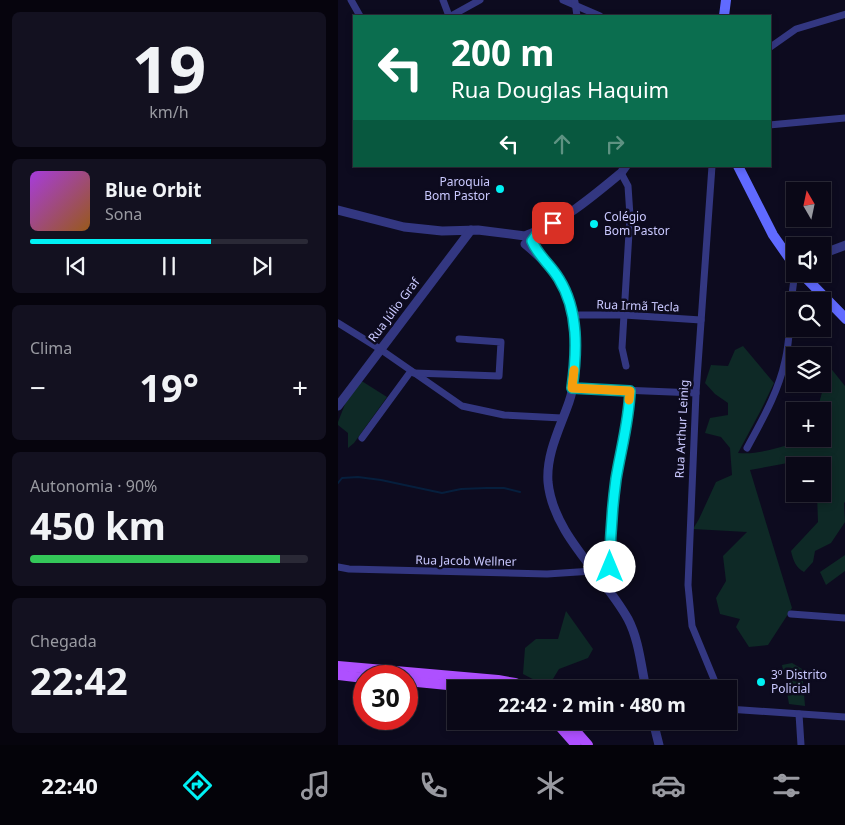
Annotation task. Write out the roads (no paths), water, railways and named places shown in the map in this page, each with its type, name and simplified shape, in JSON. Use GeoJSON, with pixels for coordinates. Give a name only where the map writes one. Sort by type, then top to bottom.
{"type":"FeatureCollection","features":[{"type":"Feature","properties":{"kind":"main road"},"geometry":{"type":"LineString","coordinates":[[724,15],[726,0]]}},
{"type":"Feature","properties":{"kind":"main road"},"geometry":{"type":"LineString","coordinates":[[738,167],[772,235],[786,255]]}},
{"type":"Feature","properties":{"kind":"main road"},"geometry":{"type":"LineString","coordinates":[[810,282],[846,319]]}},
{"type":"Feature","properties":{"kind":"main road"},"geometry":{"type":"LineString","coordinates":[[338,666],[353,668]]}},
{"type":"Feature","properties":{"kind":"main road"},"geometry":{"type":"LineString","coordinates":[[338,675],[353,677]]}},
{"type":"Feature","properties":{"kind":"main road"},"geometry":{"type":"LineString","coordinates":[[418,679],[447,680]]}},
{"type":"Feature","properties":{"kind":"main road"},"geometry":{"type":"LineString","coordinates":[[418,680],[447,683]]}},
{"type":"Feature","properties":{"kind":"main road"},"geometry":{"type":"LineString","coordinates":[[562,730],[575,745]]}},
{"type":"Feature","properties":{"kind":"main road"},"geometry":{"type":"LineString","coordinates":[[574,730],[588,745]]}},
{"type":"Feature","properties":{"kind":"street"},"geometry":{"type":"LineString","coordinates":[[351,0],[359,15]]}},
{"type":"Feature","properties":{"kind":"street"},"geometry":{"type":"LineString","coordinates":[[443,0],[450,15]]}},
{"type":"Feature","properties":{"kind":"street"},"geometry":{"type":"LineString","coordinates":[[452,15],[480,0]]}},
{"type":"Feature","properties":{"kind":"street"},"geometry":{"type":"LineString","coordinates":[[563,0],[575,2],[598,15]]}},
{"type":"Feature","properties":{"kind":"street"},"geometry":{"type":"LineString","coordinates":[[575,2],[577,15]]}},
{"type":"Feature","properties":{"kind":"street"},"geometry":{"type":"LineString","coordinates":[[771,47],[796,29],[846,14]]}},
{"type":"Feature","properties":{"kind":"street"},"geometry":{"type":"LineString","coordinates":[[771,125],[846,118]]}},
{"type":"Feature","properties":{"kind":"street","name":"Rua Arthur Leinig"},"geometry":{"type":"LineString","coordinates":[[712,167],[696,393],[688,585],[692,626],[714,680]]}},
{"type":"Feature","properties":{"kind":"street"},"geometry":{"type":"LineString","coordinates":[[527,240],[586,202],[624,169],[628,186],[630,216],[622,348],[626,366]]}},
{"type":"Feature","properties":{"kind":"street"},"geometry":{"type":"LineString","coordinates":[[338,210],[404,227],[442,231],[493,231],[527,240],[560,280],[569,298],[573,315],[575,353],[572,388],[550,460],[548,480],[550,493],[562,523],[593,571],[625,614],[632,628],[644,680]]}},
{"type":"Feature","properties":{"kind":"street","name":"Rua Júlio Graf"},"geometry":{"type":"LineString","coordinates":[[338,406],[471,230]]}},
{"type":"Feature","properties":{"kind":"street"},"geometry":{"type":"LineString","coordinates":[[831,251],[846,245]]}},
{"type":"Feature","properties":{"kind":"street"},"geometry":{"type":"LineString","coordinates":[[747,448],[774,398],[785,362],[790,331],[793,282]]}},
{"type":"Feature","properties":{"kind":"street","name":"Rua Irmã Tecla"},"geometry":{"type":"LineString","coordinates":[[573,315],[624,315],[701,320]]}},
{"type":"Feature","properties":{"kind":"street"},"geometry":{"type":"LineString","coordinates":[[338,323],[380,349],[462,406],[504,415],[562,418]]}},
{"type":"Feature","properties":{"kind":"street"},"geometry":{"type":"LineString","coordinates":[[412,372],[500,376],[502,342],[459,339]]}},
{"type":"Feature","properties":{"kind":"street"},"geometry":{"type":"LineString","coordinates":[[362,438],[412,372]]}},
{"type":"Feature","properties":{"kind":"street"},"geometry":{"type":"LineString","coordinates":[[572,388],[696,393]]}},
{"type":"Feature","properties":{"kind":"street"},"geometry":{"type":"LineString","coordinates":[[610,593],[610,531],[616,478],[630,391]]}},
{"type":"Feature","properties":{"kind":"street","name":"Rua Jacob Wellner"},"geometry":{"type":"LineString","coordinates":[[338,567],[349,569],[547,574],[593,571]]}},
{"type":"Feature","properties":{"kind":"street"},"geometry":{"type":"LineString","coordinates":[[791,614],[846,618]]}},
{"type":"Feature","properties":{"kind":"street"},"geometry":{"type":"LineString","coordinates":[[737,709],[846,718]]}},
{"type":"Feature","properties":{"kind":"street"},"geometry":{"type":"LineString","coordinates":[[799,714],[802,745]]}},
{"type":"Feature","properties":{"kind":"street"},"geometry":{"type":"LineString","coordinates":[[655,730],[659,745]]}},
{"type":"Feature","properties":{"kind":"waterway"},"geometry":{"type":"LineString","coordinates":[[338,483],[342,478],[358,477],[442,493],[461,489],[486,488],[504,488],[520,492]]}},
{"type":"Feature","properties":{"kind":"place","name":"Paroquia Bom Pastor"},"geometry":{"type":"Point","coordinates":[500,189]}},
{"type":"Feature","properties":{"kind":"place","name":"Colégio Bom Pastor"},"geometry":{"type":"Point","coordinates":[594,224]}},
{"type":"Feature","properties":{"kind":"place","name":"3º Distrito Policial"},"geometry":{"type":"Point","coordinates":[761,682]}}]}
